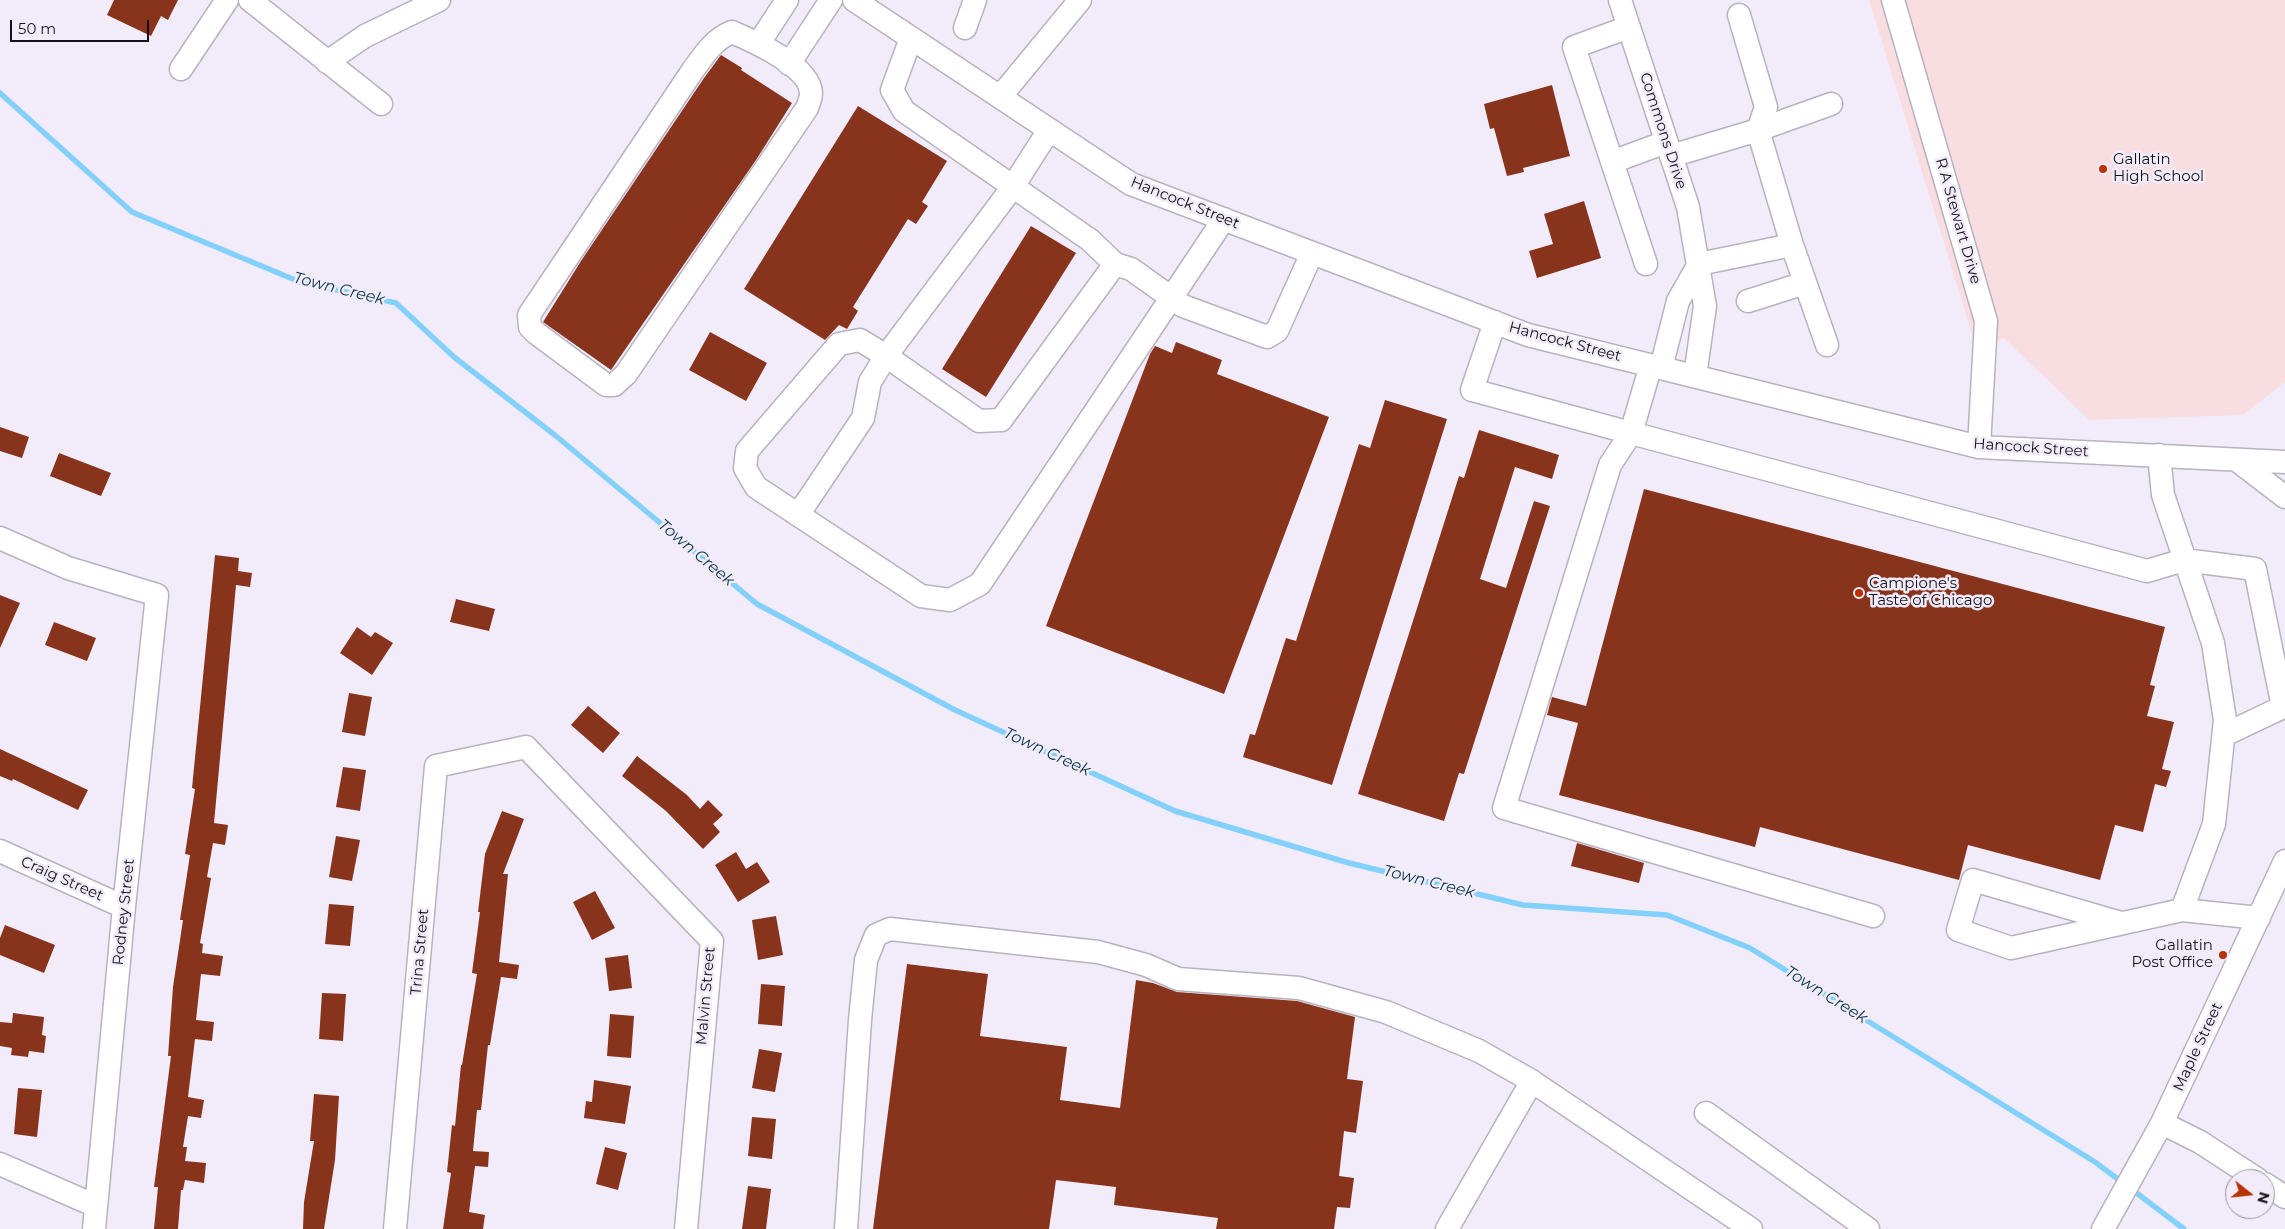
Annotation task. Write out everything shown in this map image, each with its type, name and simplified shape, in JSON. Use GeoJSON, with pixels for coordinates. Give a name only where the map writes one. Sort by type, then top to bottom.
{"type":"FeatureCollection","features":[{"type":"Feature","properties":{"kind":"street"},"geometry":{"type":"LineString","coordinates":[[181,69],[227,0]]}},
{"type":"Feature","properties":{"kind":"street"},"geometry":{"type":"LineString","coordinates":[[250,0],[381,104]]}},
{"type":"Feature","properties":{"kind":"street"},"geometry":{"type":"LineString","coordinates":[[327,62],[364,36],[439,0]]}},
{"type":"Feature","properties":{"kind":"street"},"geometry":{"type":"LineString","coordinates":[[759,43],[787,0]]}},
{"type":"Feature","properties":{"kind":"street"},"geometry":{"type":"LineString","coordinates":[[789,64],[831,0]]}},
{"type":"Feature","properties":{"kind":"street","name":"Hancock Street"},"geometry":{"type":"LineString","coordinates":[[854,0],[1131,184],[1528,334],[1979,447],[2285,462]]}},
{"type":"Feature","properties":{"kind":"street"},"geometry":{"type":"LineString","coordinates":[[965,28],[975,0]]}},
{"type":"Feature","properties":{"kind":"street"},"geometry":{"type":"LineString","coordinates":[[1000,97],[1080,0]]}},
{"type":"Feature","properties":{"kind":"street","name":"Commons Drive"},"geometry":{"type":"LineString","coordinates":[[1620,0],[1688,207],[1705,306],[1695,376]]}},
{"type":"Feature","properties":{"kind":"street","name":"R A Stewart Drive"},"geometry":{"type":"LineString","coordinates":[[1893,0],[1986,321],[1979,447]]}},
{"type":"Feature","properties":{"kind":"street"},"geometry":{"type":"LineString","coordinates":[[1739,15],[1766,108],[1758,130],[1792,244],[1827,345]]}},
{"type":"Feature","properties":{"kind":"street"},"geometry":{"type":"LineString","coordinates":[[1629,27],[1574,47],[1646,264]]}},
{"type":"Feature","properties":{"kind":"street"},"geometry":{"type":"LineString","coordinates":[[732,32],[759,43],[789,64],[802,74],[809,84],[811,94],[807,108],[626,374],[614,385],[606,385],[536,334],[530,327],[529,316],[693,70],[713,44],[724,35],[732,32]]}},
{"type":"Feature","properties":{"kind":"street"},"geometry":{"type":"LineString","coordinates":[[911,38],[892,90],[904,111],[1012,188],[1090,240],[1115,264],[1130,269],[1183,306],[1267,337],[1277,331],[1312,253]]}},
{"type":"Feature","properties":{"kind":"street"},"geometry":{"type":"LineString","coordinates":[[1612,162],[1758,130],[1831,104]]}},
{"type":"Feature","properties":{"kind":"street"},"geometry":{"type":"LineString","coordinates":[[798,515],[863,418],[870,382],[886,356],[1012,188],[1049,130]]}},
{"type":"Feature","properties":{"kind":"street"},"geometry":{"type":"LineString","coordinates":[[1115,264],[1001,420],[979,421],[860,340],[839,344],[747,451],[745,468],[756,487],[921,596],[950,600],[980,584],[1224,219]]}},
{"type":"Feature","properties":{"kind":"street"},"geometry":{"type":"LineString","coordinates":[[1792,244],[1699,264],[1678,300],[1631,433],[1610,465],[1504,808],[1873,916]]}},
{"type":"Feature","properties":{"kind":"street"},"geometry":{"type":"LineString","coordinates":[[1748,302],[1805,283]]}},
{"type":"Feature","properties":{"kind":"street"},"geometry":{"type":"LineString","coordinates":[[1495,322],[1472,390],[2147,571],[2184,560],[2255,569],[2284,707],[2224,734]]}},
{"type":"Feature","properties":{"kind":"street"},"geometry":{"type":"LineString","coordinates":[[2238,461],[2285,448]]}},
{"type":"Feature","properties":{"kind":"street"},"geometry":{"type":"LineString","coordinates":[[2159,456],[2162,496],[2213,643],[2225,720],[2214,824],[2182,910]]}},
{"type":"Feature","properties":{"kind":"street"},"geometry":{"type":"LineString","coordinates":[[2238,461],[2285,497]]}},
{"type":"Feature","properties":{"kind":"street","name":"Rodney Street"},"geometry":{"type":"LineString","coordinates":[[0,538],[68,568],[158,595],[124,907],[94,1229]]}},
{"type":"Feature","properties":{"kind":"street","name":"Trina Street"},"geometry":{"type":"LineString","coordinates":[[395,1229],[436,766],[526,747]]}},
{"type":"Feature","properties":{"kind":"street","name":"Malvin Street"},"geometry":{"type":"LineString","coordinates":[[526,747],[712,941],[686,1229]]}},
{"type":"Feature","properties":{"kind":"street","name":"Craig Street"},"geometry":{"type":"LineString","coordinates":[[0,851],[124,907]]}},
{"type":"Feature","properties":{"kind":"street","name":"Maple Street"},"geometry":{"type":"LineString","coordinates":[[2103,1229],[2162,1123],[2285,861]]}},
{"type":"Feature","properties":{"kind":"street"},"geometry":{"type":"LineString","coordinates":[[2121,923],[1973,880],[1958,930],[2011,948],[2182,910],[2259,918]]}},
{"type":"Feature","properties":{"kind":"street"},"geometry":{"type":"LineString","coordinates":[[846,1229],[866,960],[876,935],[890,929],[1098,952],[1146,965],[1178,978],[1299,988],[1386,1012],[1436,1031],[1479,1051],[1532,1081],[1751,1229]]}},
{"type":"Feature","properties":{"kind":"street"},"geometry":{"type":"LineString","coordinates":[[1447,1229],[1532,1081]]}},
{"type":"Feature","properties":{"kind":"street"},"geometry":{"type":"LineString","coordinates":[[1706,1113],[1868,1229]]}},
{"type":"Feature","properties":{"kind":"street"},"geometry":{"type":"LineString","coordinates":[[2162,1123],[2200,1142],[2242,1169]]}},
{"type":"Feature","properties":{"kind":"street"},"geometry":{"type":"LineString","coordinates":[[0,1164],[96,1206]]}},
{"type":"Feature","properties":{"kind":"shaded area","name":"Gallatin High School"},"geometry":{"type":"Polygon","coordinates":[[[1869,0],[2285,0],[2285,382],[2243,415],[2089,420],[2004,338],[1977,350],[1869,0]]]}},
{"type":"Feature","properties":{"kind":"building"},"geometry":{"type":"Polygon","coordinates":[[[114,0],[178,0],[168,20],[161,16],[151,36],[107,15],[114,0]]]}},
{"type":"Feature","properties":{"kind":"building"},"geometry":{"type":"Polygon","coordinates":[[[721,55],[792,103],[756,160],[611,370],[543,322],[581,261],[721,55]]]}},
{"type":"Feature","properties":{"kind":"building"},"geometry":{"type":"Polygon","coordinates":[[[1552,85],[1570,156],[1523,168],[1524,172],[1507,176],[1494,128],[1490,129],[1484,104],[1552,85]]]}},
{"type":"Feature","properties":{"kind":"building"},"geometry":{"type":"Polygon","coordinates":[[[858,106],[947,161],[922,202],[928,206],[916,224],[908,219],[853,307],[858,311],[847,329],[839,325],[825,340],[744,289],[858,106]]]}},
{"type":"Feature","properties":{"kind":"building"},"geometry":{"type":"Polygon","coordinates":[[[1584,201],[1601,258],[1537,278],[1529,251],[1553,244],[1544,214],[1584,201]]]}},
{"type":"Feature","properties":{"kind":"building"},"geometry":{"type":"Polygon","coordinates":[[[1031,226],[1076,253],[986,397],[942,369],[1031,226]]]}},
{"type":"Feature","properties":{"kind":"building"},"geometry":{"type":"Polygon","coordinates":[[[710,332],[767,363],[746,401],[689,370],[710,332]]]}},
{"type":"Feature","properties":{"kind":"building"},"geometry":{"type":"Polygon","coordinates":[[[1176,342],[1222,360],[1217,374],[1329,417],[1224,694],[1046,626],[1150,354],[1155,346],[1172,353],[1176,342]]]}},
{"type":"Feature","properties":{"kind":"building"},"geometry":{"type":"Polygon","coordinates":[[[1385,400],[1447,419],[1332,785],[1243,757],[1250,734],[1255,735],[1286,638],[1296,641],[1359,444],[1370,448],[1385,400]]]}},
{"type":"Feature","properties":{"kind":"building"},"geometry":{"type":"Polygon","coordinates":[[[0,427],[29,437],[22,458],[0,451],[0,427]]]}},
{"type":"Feature","properties":{"kind":"building"},"geometry":{"type":"Polygon","coordinates":[[[1479,430],[1559,455],[1552,479],[1515,467],[1480,579],[1506,588],[1534,501],[1550,506],[1464,774],[1459,773],[1444,821],[1358,794],[1459,476],[1464,478],[1479,430]]]}},
{"type":"Feature","properties":{"kind":"building"},"geometry":{"type":"Polygon","coordinates":[[[59,453],[111,473],[101,496],[50,476],[59,453]]]}},
{"type":"Feature","properties":{"kind":"building"},"geometry":{"type":"Polygon","coordinates":[[[1644,489],[2165,627],[2150,685],[2155,686],[2147,716],[2174,722],[2162,769],[2171,771],[2166,787],[2155,784],[2143,832],[2115,825],[2100,880],[1968,845],[1959,880],[1760,827],[1755,847],[1559,795],[1578,723],[1547,715],[1550,704],[1552,697],[1586,706],[1644,489]]]}},
{"type":"Feature","properties":{"kind":"building"},"geometry":{"type":"Polygon","coordinates":[[[215,555],[239,558],[238,571],[252,573],[250,587],[236,585],[214,823],[228,825],[225,845],[213,843],[207,877],[211,878],[200,943],[203,944],[202,953],[223,956],[220,976],[201,974],[196,1020],[214,1022],[212,1041],[195,1039],[188,1097],[204,1100],[201,1118],[188,1116],[183,1147],[187,1147],[185,1161],[206,1163],[204,1183],[185,1180],[183,1190],[181,1190],[178,1229],[154,1229],[158,1187],[154,1187],[171,1056],[168,1056],[173,987],[183,920],[180,920],[190,855],[185,854],[195,789],[192,788],[215,555]]]}},
{"type":"Feature","properties":{"kind":"building"},"geometry":{"type":"Polygon","coordinates":[[[0,595],[20,603],[0,648],[0,595]]]}},
{"type":"Feature","properties":{"kind":"building"},"geometry":{"type":"Polygon","coordinates":[[[456,599],[495,609],[489,631],[450,622],[456,599]]]}},
{"type":"Feature","properties":{"kind":"building"},"geometry":{"type":"Polygon","coordinates":[[[54,622],[96,638],[87,661],[45,645],[54,622]]]}},
{"type":"Feature","properties":{"kind":"building"},"geometry":{"type":"Polygon","coordinates":[[[357,627],[371,637],[375,632],[393,643],[372,675],[340,653],[357,627]]]}},
{"type":"Feature","properties":{"kind":"building"},"geometry":{"type":"Polygon","coordinates":[[[349,693],[372,697],[365,736],[342,732],[349,693]]]}},
{"type":"Feature","properties":{"kind":"building"},"geometry":{"type":"Polygon","coordinates":[[[588,706],[620,733],[603,753],[571,725],[588,706]]]}},
{"type":"Feature","properties":{"kind":"building"},"geometry":{"type":"Polygon","coordinates":[[[0,749],[88,790],[78,810],[13,779],[12,781],[0,776],[0,749]]]}},
{"type":"Feature","properties":{"kind":"building"},"geometry":{"type":"Polygon","coordinates":[[[637,756],[687,795],[700,809],[708,800],[723,815],[713,824],[720,832],[703,849],[666,811],[622,776],[637,756]]]}},
{"type":"Feature","properties":{"kind":"building"},"geometry":{"type":"Polygon","coordinates":[[[343,767],[366,770],[360,811],[336,807],[343,767]]]}},
{"type":"Feature","properties":{"kind":"building"},"geometry":{"type":"Polygon","coordinates":[[[502,811],[524,819],[503,874],[508,874],[499,962],[519,965],[517,979],[501,977],[490,1045],[488,1045],[481,1110],[477,1110],[473,1151],[489,1152],[488,1167],[475,1166],[469,1212],[485,1215],[483,1229],[443,1229],[451,1173],[447,1172],[452,1125],[455,1126],[461,1065],[477,974],[472,973],[485,854],[502,811]]]}},
{"type":"Feature","properties":{"kind":"building"},"geometry":{"type":"Polygon","coordinates":[[[336,836],[360,840],[352,881],[329,877],[336,836]]]}},
{"type":"Feature","properties":{"kind":"building"},"geometry":{"type":"Polygon","coordinates":[[[1577,843],[1644,863],[1639,883],[1571,866],[1577,843]]]}},
{"type":"Feature","properties":{"kind":"building"},"geometry":{"type":"Polygon","coordinates":[[[736,852],[746,869],[757,862],[770,882],[738,902],[715,865],[736,852]]]}},
{"type":"Feature","properties":{"kind":"building"},"geometry":{"type":"Polygon","coordinates":[[[595,891],[615,928],[592,940],[573,902],[595,891]]]}},
{"type":"Feature","properties":{"kind":"building"},"geometry":{"type":"Polygon","coordinates":[[[329,904],[354,906],[350,946],[325,944],[329,904]]]}},
{"type":"Feature","properties":{"kind":"building"},"geometry":{"type":"Polygon","coordinates":[[[776,916],[783,955],[758,960],[752,920],[776,916]]]}},
{"type":"Feature","properties":{"kind":"building"},"geometry":{"type":"Polygon","coordinates":[[[5,925],[55,945],[44,973],[0,955],[0,938],[5,925]]]}},
{"type":"Feature","properties":{"kind":"building"},"geometry":{"type":"Polygon","coordinates":[[[628,955],[632,988],[609,991],[605,958],[628,955]]]}},
{"type":"Feature","properties":{"kind":"building"},"geometry":{"type":"Polygon","coordinates":[[[907,964],[988,974],[980,1036],[1067,1047],[1060,1100],[1120,1108],[1136,980],[1153,983],[1177,992],[1297,1001],[1355,1017],[1347,1079],[1363,1081],[1356,1133],[1344,1131],[1339,1176],[1354,1178],[1350,1208],[1337,1207],[1334,1229],[1216,1229],[1218,1218],[1114,1205],[1116,1187],[1056,1180],[1049,1229],[873,1229],[907,964]]]}},
{"type":"Feature","properties":{"kind":"building"},"geometry":{"type":"Polygon","coordinates":[[[761,984],[785,986],[782,1026],[758,1024],[761,984]]]}},
{"type":"Feature","properties":{"kind":"building"},"geometry":{"type":"Polygon","coordinates":[[[322,993],[346,994],[343,1041],[319,1039],[322,993]]]}},
{"type":"Feature","properties":{"kind":"building"},"geometry":{"type":"Polygon","coordinates":[[[13,1013],[44,1017],[42,1035],[46,1036],[44,1053],[29,1051],[28,1057],[11,1055],[12,1048],[0,1046],[0,1022],[12,1023],[13,1013]]]}},
{"type":"Feature","properties":{"kind":"building"},"geometry":{"type":"Polygon","coordinates":[[[610,1014],[634,1016],[631,1058],[607,1056],[610,1014]]]}},
{"type":"Feature","properties":{"kind":"building"},"geometry":{"type":"Polygon","coordinates":[[[759,1049],[782,1053],[775,1092],[752,1088],[759,1049]]]}},
{"type":"Feature","properties":{"kind":"building"},"geometry":{"type":"Polygon","coordinates":[[[594,1080],[631,1086],[625,1124],[584,1118],[586,1101],[592,1102],[594,1080]]]}},
{"type":"Feature","properties":{"kind":"building"},"geometry":{"type":"Polygon","coordinates":[[[18,1088],[42,1090],[37,1137],[14,1134],[18,1088]]]}},
{"type":"Feature","properties":{"kind":"building"},"geometry":{"type":"Polygon","coordinates":[[[314,1094],[339,1096],[335,1160],[324,1229],[303,1229],[304,1202],[314,1141],[310,1141],[314,1094]]]}},
{"type":"Feature","properties":{"kind":"building"},"geometry":{"type":"Polygon","coordinates":[[[752,1117],[776,1119],[772,1159],[748,1156],[752,1117]]]}},
{"type":"Feature","properties":{"kind":"building"},"geometry":{"type":"Polygon","coordinates":[[[605,1147],[627,1153],[618,1190],[596,1184],[605,1147]]]}},
{"type":"Feature","properties":{"kind":"building"},"geometry":{"type":"Polygon","coordinates":[[[748,1186],[771,1189],[766,1229],[742,1229],[748,1186]]]}},
{"type":"Feature","properties":{"kind":"waterway","name":"Town Creek"},"geometry":{"type":"LineString","coordinates":[[0,93],[132,212],[300,282],[396,303],[454,357],[556,436],[757,604],[955,710],[1175,811],[1349,863],[1523,905],[1667,915],[1750,948],[2095,1162],[2123,1183]]}},
{"type":"Feature","properties":{"kind":"waterway","name":"Town Creek"},"geometry":{"type":"LineString","coordinates":[[2130,1188],[2184,1229]]}},
{"type":"Feature","properties":{"kind":"place","name":"Gallatin High School"},"geometry":{"type":"Point","coordinates":[2103,169]}},
{"type":"Feature","properties":{"kind":"place","name":"Campione's Taste of Chicago"},"geometry":{"type":"Point","coordinates":[1859,593]}},
{"type":"Feature","properties":{"kind":"place","name":"Gallatin Post Office"},"geometry":{"type":"Point","coordinates":[2223,955]}}]}
